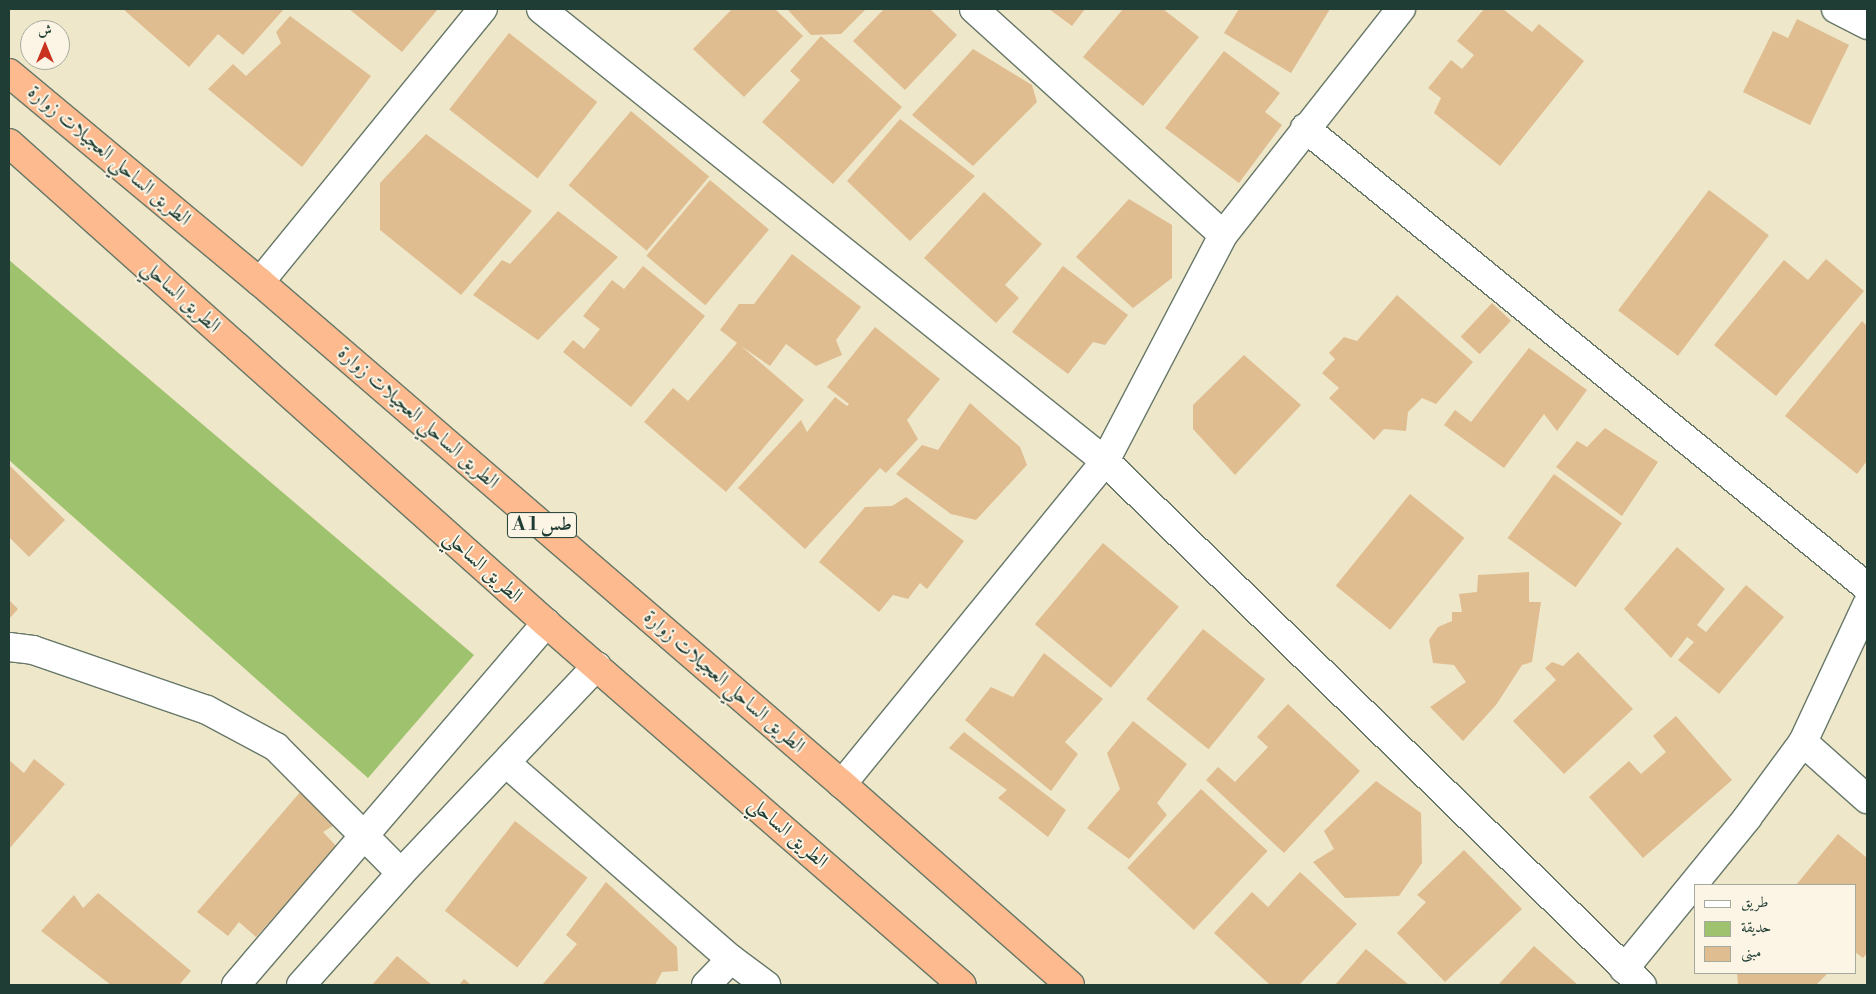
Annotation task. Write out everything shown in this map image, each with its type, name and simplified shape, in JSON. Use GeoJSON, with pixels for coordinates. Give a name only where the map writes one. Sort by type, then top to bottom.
{"type":"FeatureCollection","features":[{"type":"Feature","properties":{"kind":"highway","name":"الطريق الساحلي العجيلات زوارة"},"geometry":{"type":"LineString","coordinates":[[9,73],[260,282],[842,784],[1070,985]]}},
{"type":"Feature","properties":{"kind":"highway","name":"الطريق الساحلي"},"geometry":{"type":"LineString","coordinates":[[9,143],[546,622],[962,985]]}},
{"type":"Feature","properties":{"kind":"street"},"geometry":{"type":"LineString","coordinates":[[260,282],[483,9]]}},
{"type":"Feature","properties":{"kind":"street"},"geometry":{"type":"LineString","coordinates":[[541,9],[1105,461],[1633,977],[1694,892]]}},
{"type":"Feature","properties":{"kind":"street"},"geometry":{"type":"LineString","coordinates":[[974,9],[1223,236]]}},
{"type":"Feature","properties":{"kind":"street"},"geometry":{"type":"LineString","coordinates":[[842,784],[1105,461],[1223,236],[1305,128],[1401,9]]}},
{"type":"Feature","properties":{"kind":"street"},"geometry":{"type":"LineString","coordinates":[[1836,9],[1867,24]]}},
{"type":"Feature","properties":{"kind":"street"},"geometry":{"type":"LineString","coordinates":[[1305,128],[1867,587]]}},
{"type":"Feature","properties":{"kind":"street"},"geometry":{"type":"LineString","coordinates":[[1700,884],[1803,742],[1867,605]]}},
{"type":"Feature","properties":{"kind":"street"},"geometry":{"type":"LineString","coordinates":[[236,985],[546,622]]}},
{"type":"Feature","properties":{"kind":"street"},"geometry":{"type":"LineString","coordinates":[[9,647],[33,650],[207,710],[276,747],[401,873]]}},
{"type":"Feature","properties":{"kind":"street"},"geometry":{"type":"LineString","coordinates":[[301,985],[401,873],[597,666]]}},
{"type":"Feature","properties":{"kind":"street"},"geometry":{"type":"LineString","coordinates":[[1803,742],[1867,799]]}},
{"type":"Feature","properties":{"kind":"street"},"geometry":{"type":"LineString","coordinates":[[506,763],[731,959],[766,985]]}},
{"type":"Feature","properties":{"kind":"street"},"geometry":{"type":"LineString","coordinates":[[706,985],[731,959]]}},
{"type":"Feature","properties":{"kind":"green space"},"geometry":{"type":"Polygon","coordinates":[[[9,260],[474,655],[368,778],[9,460],[9,260]]]}},
{"type":"Feature","properties":{"kind":"building"},"geometry":{"type":"Polygon","coordinates":[[[123,9],[284,9],[243,55],[218,34],[189,67],[123,9]]]}},
{"type":"Feature","properties":{"kind":"building"},"geometry":{"type":"Polygon","coordinates":[[[349,9],[438,9],[402,52],[349,9]]]}},
{"type":"Feature","properties":{"kind":"building"},"geometry":{"type":"Polygon","coordinates":[[[732,9],[775,9],[803,36],[744,97],[693,49],[732,9]]]}},
{"type":"Feature","properties":{"kind":"building"},"geometry":{"type":"Polygon","coordinates":[[[787,9],[866,9],[841,34],[811,35],[787,9]]]}},
{"type":"Feature","properties":{"kind":"building"},"geometry":{"type":"Polygon","coordinates":[[[884,9],[930,9],[957,35],[905,90],[853,41],[884,9]]]}},
{"type":"Feature","properties":{"kind":"building"},"geometry":{"type":"Polygon","coordinates":[[[1049,9],[1085,9],[1072,26],[1049,9]]]}},
{"type":"Feature","properties":{"kind":"building"},"geometry":{"type":"Polygon","coordinates":[[[1123,9],[1163,9],[1199,37],[1143,106],[1083,57],[1123,9]]]}},
{"type":"Feature","properties":{"kind":"building"},"geometry":{"type":"Polygon","coordinates":[[[1239,9],[1330,9],[1291,73],[1224,33],[1239,9]]]}},
{"type":"Feature","properties":{"kind":"building"},"geometry":{"type":"Polygon","coordinates":[[[1484,9],[1503,9],[1532,32],[1539,24],[1584,61],[1500,166],[1434,113],[1441,98],[1428,88],[1451,60],[1462,69],[1474,55],[1457,41],[1484,9]]]}},
{"type":"Feature","properties":{"kind":"building"},"geometry":{"type":"Polygon","coordinates":[[[290,16],[371,76],[302,167],[208,89],[233,64],[246,76],[281,43],[276,32],[290,16]]]}},
{"type":"Feature","properties":{"kind":"building"},"geometry":{"type":"Polygon","coordinates":[[[1797,19],[1849,45],[1810,125],[1743,92],[1773,31],[1788,38],[1797,19]]]}},
{"type":"Feature","properties":{"kind":"building"},"geometry":{"type":"Polygon","coordinates":[[[509,33],[597,102],[538,178],[449,109],[509,33]]]}},
{"type":"Feature","properties":{"kind":"building"},"geometry":{"type":"Polygon","coordinates":[[[821,36],[902,107],[833,184],[762,122],[800,80],[790,71],[821,36]]]}},
{"type":"Feature","properties":{"kind":"building"},"geometry":{"type":"Polygon","coordinates":[[[973,49],[1032,85],[1037,102],[973,166],[912,115],[973,49]]]}},
{"type":"Feature","properties":{"kind":"building"},"geometry":{"type":"Polygon","coordinates":[[[1224,51],[1280,93],[1265,112],[1282,125],[1239,183],[1165,128],[1224,51]]]}},
{"type":"Feature","properties":{"kind":"building"},"geometry":{"type":"Polygon","coordinates":[[[631,111],[709,177],[647,251],[569,185],[631,111]]]}},
{"type":"Feature","properties":{"kind":"building"},"geometry":{"type":"Polygon","coordinates":[[[900,119],[975,176],[910,241],[847,181],[900,119]]]}},
{"type":"Feature","properties":{"kind":"building"},"geometry":{"type":"Polygon","coordinates":[[[426,134],[532,211],[461,295],[380,230],[380,183],[426,134]]]}},
{"type":"Feature","properties":{"kind":"building"},"geometry":{"type":"Polygon","coordinates":[[[710,180],[769,229],[705,305],[646,256],[710,180]]]}},
{"type":"Feature","properties":{"kind":"building"},"geometry":{"type":"Polygon","coordinates":[[[1709,190],[1769,235],[1678,356],[1618,311],[1709,190]]]}},
{"type":"Feature","properties":{"kind":"building"},"geometry":{"type":"Polygon","coordinates":[[[984,192],[1042,244],[1005,285],[1019,298],[996,323],[924,258],[984,192]]]}},
{"type":"Feature","properties":{"kind":"building"},"geometry":{"type":"Polygon","coordinates":[[[1129,199],[1172,225],[1172,278],[1133,308],[1076,257],[1129,199]]]}},
{"type":"Feature","properties":{"kind":"building"},"geometry":{"type":"Polygon","coordinates":[[[558,211],[618,257],[538,340],[473,295],[502,260],[510,264],[558,211]]]}},
{"type":"Feature","properties":{"kind":"building"},"geometry":{"type":"Polygon","coordinates":[[[792,254],[861,307],[836,340],[842,355],[816,366],[786,344],[770,366],[741,346],[804,400],[726,492],[644,422],[673,388],[688,401],[737,343],[720,330],[739,304],[754,304],[792,254]]]}},
{"type":"Feature","properties":{"kind":"building"},"geometry":{"type":"Polygon","coordinates":[[[1826,259],[1864,291],[1776,396],[1714,345],[1784,260],[1808,280],[1826,259]]]}},
{"type":"Feature","properties":{"kind":"building"},"geometry":{"type":"Polygon","coordinates":[[[643,266],[705,316],[631,407],[563,352],[573,340],[584,349],[600,329],[583,316],[612,280],[624,289],[643,266]]]}},
{"type":"Feature","properties":{"kind":"building"},"geometry":{"type":"Polygon","coordinates":[[[1063,266],[1128,315],[1105,345],[1093,342],[1068,374],[1012,332],[1063,266]]]}},
{"type":"Feature","properties":{"kind":"building"},"geometry":{"type":"Polygon","coordinates":[[[1397,295],[1473,362],[1436,404],[1422,398],[1408,412],[1406,431],[1384,429],[1374,440],[1329,398],[1339,388],[1322,373],[1335,359],[1329,353],[1344,337],[1357,341],[1397,295]]]}},
{"type":"Feature","properties":{"kind":"building"},"geometry":{"type":"Polygon","coordinates":[[[1492,303],[1511,321],[1480,354],[1461,337],[1492,303]]]}},
{"type":"Feature","properties":{"kind":"building"},"geometry":{"type":"Polygon","coordinates":[[[1862,321],[1867,326],[1867,461],[1857,474],[1785,416],[1862,321]]]}},
{"type":"Feature","properties":{"kind":"building"},"geometry":{"type":"Polygon","coordinates":[[[875,327],[940,379],[907,420],[918,439],[886,473],[880,468],[805,549],[738,488],[801,420],[807,432],[835,397],[847,406],[849,404],[827,387],[875,327]]]}},
{"type":"Feature","properties":{"kind":"building"},"geometry":{"type":"Polygon","coordinates":[[[1529,348],[1587,390],[1557,431],[1544,414],[1504,468],[1444,425],[1455,410],[1471,422],[1529,348]]]}},
{"type":"Feature","properties":{"kind":"building"},"geometry":{"type":"Polygon","coordinates":[[[1244,355],[1301,405],[1235,475],[1193,429],[1193,405],[1244,355]]]}},
{"type":"Feature","properties":{"kind":"building"},"geometry":{"type":"Polygon","coordinates":[[[970,403],[1020,447],[1027,465],[976,520],[951,514],[896,474],[922,445],[938,450],[970,403]]]}},
{"type":"Feature","properties":{"kind":"building"},"geometry":{"type":"Polygon","coordinates":[[[1605,428],[1658,462],[1622,516],[1556,467],[1577,441],[1587,447],[1605,428]]]}},
{"type":"Feature","properties":{"kind":"building"},"geometry":{"type":"Polygon","coordinates":[[[9,465],[65,520],[29,557],[9,537],[9,465]]]}},
{"type":"Feature","properties":{"kind":"building"},"geometry":{"type":"Polygon","coordinates":[[[1554,474],[1622,523],[1576,587],[1508,538],[1554,474]]]}},
{"type":"Feature","properties":{"kind":"building"},"geometry":{"type":"Polygon","coordinates":[[[1410,494],[1464,538],[1390,630],[1336,586],[1410,494]]]}},
{"type":"Feature","properties":{"kind":"building"},"geometry":{"type":"Polygon","coordinates":[[[906,497],[964,541],[927,589],[920,583],[908,599],[893,595],[879,612],[819,562],[865,507],[892,506],[906,497]]]}},
{"type":"Feature","properties":{"kind":"building"},"geometry":{"type":"Polygon","coordinates":[[[1103,543],[1179,607],[1111,688],[1035,624],[1103,543]]]}},
{"type":"Feature","properties":{"kind":"building"},"geometry":{"type":"Polygon","coordinates":[[[1677,547],[1725,589],[1697,625],[1706,632],[1746,585],[1784,617],[1719,694],[1678,660],[1694,642],[1687,637],[1671,658],[1624,609],[1677,547]]]}},
{"type":"Feature","properties":{"kind":"building"},"geometry":{"type":"Polygon","coordinates":[[[1529,572],[1529,602],[1541,602],[1532,662],[1522,665],[1496,705],[1463,741],[1430,707],[1466,682],[1454,665],[1433,663],[1429,640],[1438,627],[1452,621],[1452,612],[1462,612],[1459,594],[1477,592],[1478,575],[1529,572]]]}},
{"type":"Feature","properties":{"kind":"building"},"geometry":{"type":"Polygon","coordinates":[[[9,600],[18,609],[9,619],[9,600]]]}},
{"type":"Feature","properties":{"kind":"building"},"geometry":{"type":"Polygon","coordinates":[[[1203,629],[1265,679],[1209,749],[1146,699],[1203,629]]]}},
{"type":"Feature","properties":{"kind":"building"},"geometry":{"type":"Polygon","coordinates":[[[1578,652],[1633,709],[1564,774],[1513,721],[1556,680],[1545,668],[1552,662],[1563,666],[1578,652]]]}},
{"type":"Feature","properties":{"kind":"building"},"geometry":{"type":"Polygon","coordinates":[[[1044,653],[1103,699],[1065,742],[1078,754],[1051,791],[965,720],[991,687],[1013,697],[1044,653]]]}},
{"type":"Feature","properties":{"kind":"building"},"geometry":{"type":"Polygon","coordinates":[[[1288,704],[1360,771],[1284,853],[1206,780],[1218,767],[1235,782],[1268,747],[1257,737],[1288,704]]]}},
{"type":"Feature","properties":{"kind":"building"},"geometry":{"type":"Polygon","coordinates":[[[1676,716],[1732,780],[1643,858],[1589,797],[1629,761],[1641,774],[1666,752],[1653,736],[1676,716]]]}},
{"type":"Feature","properties":{"kind":"building"},"geometry":{"type":"Polygon","coordinates":[[[1133,721],[1187,764],[1157,803],[1167,815],[1129,859],[1087,828],[1120,789],[1107,753],[1133,721]]]}},
{"type":"Feature","properties":{"kind":"building"},"geometry":{"type":"Polygon","coordinates":[[[964,732],[1066,810],[1048,837],[998,798],[1007,790],[949,748],[964,732]]]}},
{"type":"Feature","properties":{"kind":"building"},"geometry":{"type":"Polygon","coordinates":[[[34,759],[65,784],[9,849],[9,760],[24,773],[34,759]]]}},
{"type":"Feature","properties":{"kind":"building"},"geometry":{"type":"Polygon","coordinates":[[[1376,781],[1421,813],[1422,863],[1399,896],[1345,898],[1313,862],[1334,849],[1324,831],[1376,781]]]}},
{"type":"Feature","properties":{"kind":"building"},"geometry":{"type":"Polygon","coordinates":[[[1201,789],[1268,851],[1194,930],[1127,868],[1201,789]]]}},
{"type":"Feature","properties":{"kind":"building"},"geometry":{"type":"Polygon","coordinates":[[[302,790],[336,824],[323,832],[337,847],[256,937],[239,922],[228,936],[197,912],[302,790]]]}},
{"type":"Feature","properties":{"kind":"building"},"geometry":{"type":"Polygon","coordinates":[[[515,821],[587,878],[517,967],[445,911],[515,821]]]}},
{"type":"Feature","properties":{"kind":"building"},"geometry":{"type":"Polygon","coordinates":[[[1838,834],[1867,858],[1867,953],[1863,958],[1856,953],[1856,884],[1797,884],[1838,834]]]}},
{"type":"Feature","properties":{"kind":"building"},"geometry":{"type":"Polygon","coordinates":[[[1464,850],[1522,909],[1445,982],[1397,933],[1426,902],[1417,895],[1464,850]]]}},
{"type":"Feature","properties":{"kind":"building"},"geometry":{"type":"Polygon","coordinates":[[[1300,872],[1357,924],[1299,985],[1270,985],[1214,933],[1252,892],[1268,907],[1300,872]]]}},
{"type":"Feature","properties":{"kind":"building"},"geometry":{"type":"Polygon","coordinates":[[[606,882],[677,947],[678,971],[662,972],[655,985],[542,985],[577,944],[566,935],[606,882]]]}},
{"type":"Feature","properties":{"kind":"building"},"geometry":{"type":"Polygon","coordinates":[[[98,893],[191,971],[179,985],[111,985],[41,931],[74,895],[83,908],[98,893]]]}},
{"type":"Feature","properties":{"kind":"building"},"geometry":{"type":"Polygon","coordinates":[[[1534,946],[1578,985],[1498,985],[1534,946]]]}},
{"type":"Feature","properties":{"kind":"building"},"geometry":{"type":"Polygon","coordinates":[[[1366,949],[1409,985],[1335,985],[1366,949]]]}},
{"type":"Feature","properties":{"kind":"building"},"geometry":{"type":"Polygon","coordinates":[[[397,956],[432,985],[372,985],[397,956]]]}},
{"type":"Feature","properties":{"kind":"building"},"geometry":{"type":"Polygon","coordinates":[[[1737,974],[1827,974],[1816,985],[1738,985],[1737,974]]]}},
{"type":"Feature","properties":{"kind":"building"},"geometry":{"type":"Polygon","coordinates":[[[464,979],[471,985],[459,985],[464,979]]]}}]}
